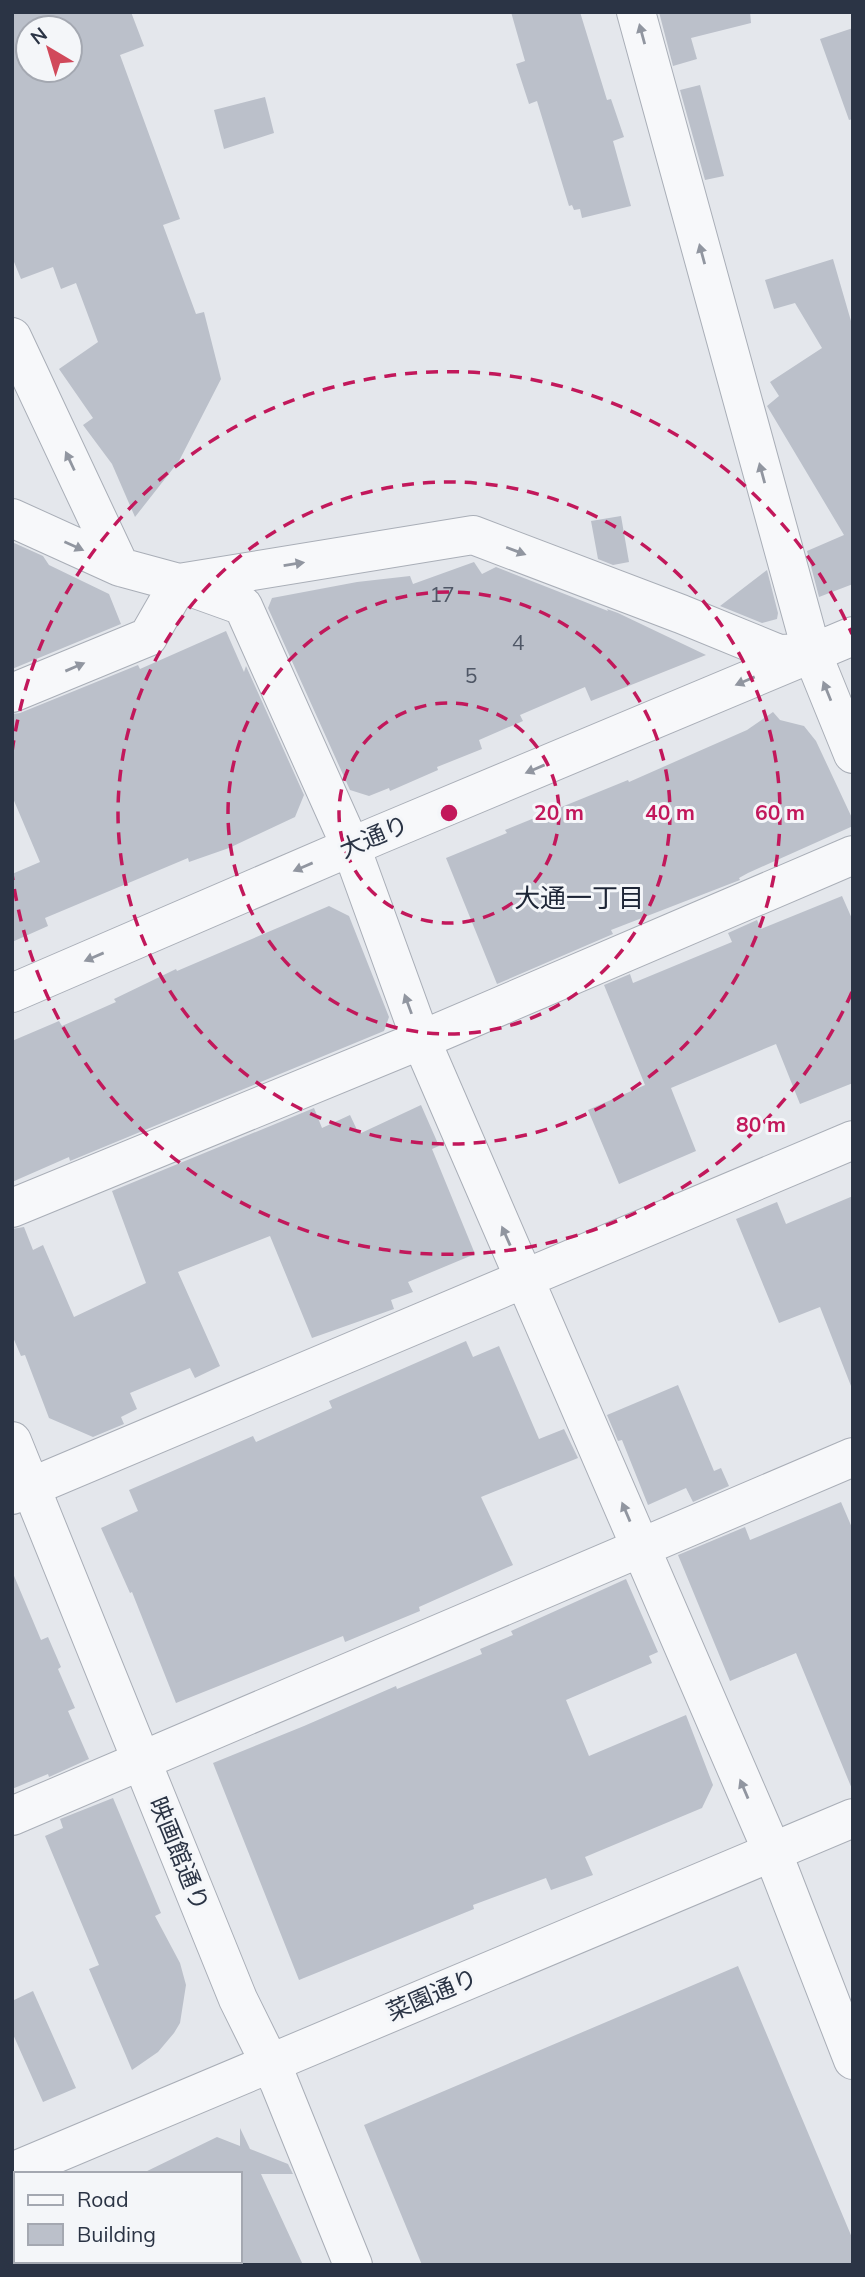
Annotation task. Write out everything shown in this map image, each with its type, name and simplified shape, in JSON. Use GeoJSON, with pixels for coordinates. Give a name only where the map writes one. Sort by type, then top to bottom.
{"type":"FeatureCollection","features":[{"type":"Feature","properties":{"kind":"street"},"geometry":{"type":"LineString","coordinates":[[636,12],[812,653],[853,754]]}},
{"type":"Feature","properties":{"kind":"street"},"geometry":{"type":"LineString","coordinates":[[12,337],[120,567]]}},
{"type":"Feature","properties":{"kind":"street"},"geometry":{"type":"LineString","coordinates":[[12,518],[120,567],[179,583],[243,606],[351,846],[421,1040],[772,1851],[853,2060]]}},
{"type":"Feature","properties":{"kind":"street"},"geometry":{"type":"LineString","coordinates":[[179,583],[473,535],[779,654],[812,653]]}},
{"type":"Feature","properties":{"kind":"street"},"geometry":{"type":"LineString","coordinates":[[12,693],[148,637],[179,583]]}},
{"type":"Feature","properties":{"kind":"street","name":"大通り"},"geometry":{"type":"LineString","coordinates":[[12,993],[351,846],[853,635]]}},
{"type":"Feature","properties":{"kind":"street"},"geometry":{"type":"LineString","coordinates":[[12,1208],[421,1040],[853,855]]}},
{"type":"Feature","properties":{"kind":"street"},"geometry":{"type":"LineString","coordinates":[[22,1491],[853,1140]]}},
{"type":"Feature","properties":{"kind":"street","name":"映画館通り"},"geometry":{"type":"LineString","coordinates":[[12,1441],[22,1491],[142,1762],[238,1998],[271,2063],[354,2265]]}},
{"type":"Feature","properties":{"kind":"street"},"geometry":{"type":"LineString","coordinates":[[12,1816],[853,1457]]}},
{"type":"Feature","properties":{"kind":"street","name":"菜園通り"},"geometry":{"type":"LineString","coordinates":[[12,2172],[853,1818]]}},
{"type":"Feature","properties":{"kind":"building"},"geometry":{"type":"Polygon","coordinates":[[[12,12],[131,12],[144,46],[120,55],[180,219],[163,225],[196,314],[204,312],[221,379],[179,461],[135,517],[112,464],[83,425],[93,418],[59,369],[98,342],[76,283],[61,289],[53,267],[21,279],[12,257],[12,12]]]}},
{"type":"Feature","properties":{"kind":"building"},"geometry":{"type":"Polygon","coordinates":[[[511,12],[580,12],[607,100],[611,99],[624,137],[613,141],[631,206],[582,218],[580,209],[574,210],[572,205],[569,206],[537,101],[529,104],[516,64],[525,61],[511,12]]]}},
{"type":"Feature","properties":{"kind":"building"},"geometry":{"type":"Polygon","coordinates":[[[659,12],[750,12],[751,23],[691,38],[697,59],[673,66],[659,12]]]}},
{"type":"Feature","properties":{"kind":"building"},"geometry":{"type":"Polygon","coordinates":[[[853,28],[853,119],[849,120],[820,39],[853,28]]]}},
{"type":"Feature","properties":{"kind":"building"},"geometry":{"type":"Polygon","coordinates":[[[700,85],[724,176],[705,180],[680,90],[700,85]]]}},
{"type":"Feature","properties":{"kind":"building"},"geometry":{"type":"Polygon","coordinates":[[[265,97],[274,133],[224,149],[214,110],[265,97]]]}},
{"type":"Feature","properties":{"kind":"building"},"geometry":{"type":"Polygon","coordinates":[[[833,259],[853,328],[853,584],[819,597],[807,551],[844,535],[767,406],[779,396],[770,382],[822,348],[795,303],[774,309],[765,280],[833,259]]]}},
{"type":"Feature","properties":{"kind":"building"},"geometry":{"type":"Polygon","coordinates":[[[621,516],[629,562],[613,565],[598,559],[591,521],[621,516]]]}},
{"type":"Feature","properties":{"kind":"building"},"geometry":{"type":"Polygon","coordinates":[[[12,542],[43,556],[49,565],[109,594],[121,624],[12,669],[12,542]]]}},
{"type":"Feature","properties":{"kind":"building"},"geometry":{"type":"Polygon","coordinates":[[[474,562],[482,574],[496,567],[618,613],[706,655],[591,701],[585,687],[520,715],[523,721],[479,740],[482,749],[437,767],[438,770],[390,791],[389,788],[369,796],[350,790],[268,608],[272,598],[357,582],[410,576],[413,584],[474,562]]]}},
{"type":"Feature","properties":{"kind":"building"},"geometry":{"type":"Polygon","coordinates":[[[767,570],[778,613],[777,619],[762,623],[720,606],[767,570]]]}},
{"type":"Feature","properties":{"kind":"building"},"geometry":{"type":"Polygon","coordinates":[[[226,631],[244,672],[246,666],[304,795],[295,817],[229,848],[189,862],[188,858],[45,918],[48,926],[12,942],[12,874],[40,862],[12,796],[12,714],[138,665],[140,669],[226,631]]]}},
{"type":"Feature","properties":{"kind":"building"},"geometry":{"type":"Polygon","coordinates":[[[773,712],[780,720],[804,726],[816,741],[853,820],[853,826],[748,873],[739,878],[740,880],[611,930],[613,934],[497,984],[446,858],[507,833],[505,830],[628,780],[629,782],[747,730],[773,712]]]}},
{"type":"Feature","properties":{"kind":"building"},"geometry":{"type":"Polygon","coordinates":[[[842,896],[853,921],[853,1083],[800,1104],[776,1044],[671,1088],[696,1151],[619,1184],[588,1110],[645,1085],[604,985],[630,974],[633,983],[732,942],[728,933],[757,920],[761,929],[842,896]]]}},
{"type":"Feature","properties":{"kind":"building"},"geometry":{"type":"Polygon","coordinates":[[[329,906],[349,916],[389,1017],[384,1031],[70,1161],[69,1157],[12,1182],[12,1041],[59,1021],[62,1026],[116,1002],[114,999],[176,969],[177,971],[329,906]]]}},
{"type":"Feature","properties":{"kind":"building"},"geometry":{"type":"Polygon","coordinates":[[[421,1105],[439,1146],[432,1149],[475,1254],[408,1282],[413,1292],[391,1300],[394,1309],[312,1338],[270,1236],[178,1272],[220,1366],[195,1378],[190,1368],[130,1393],[137,1409],[121,1417],[124,1424],[93,1437],[49,1418],[25,1355],[21,1356],[12,1335],[12,1229],[24,1227],[33,1250],[43,1245],[74,1317],[146,1283],[112,1191],[314,1108],[322,1128],[350,1115],[359,1134],[421,1105]]]}},
{"type":"Feature","properties":{"kind":"building"},"geometry":{"type":"Polygon","coordinates":[[[853,1196],[851,1386],[820,1307],[779,1323],[736,1219],[777,1202],[786,1224],[853,1196]]]}},
{"type":"Feature","properties":{"kind":"building"},"geometry":{"type":"Polygon","coordinates":[[[466,1341],[473,1357],[499,1346],[539,1439],[564,1429],[578,1458],[481,1497],[513,1565],[419,1607],[420,1611],[345,1642],[343,1636],[176,1703],[132,1592],[130,1593],[101,1528],[138,1511],[129,1490],[253,1436],[256,1442],[332,1408],[329,1401],[466,1341]]]}},
{"type":"Feature","properties":{"kind":"building"},"geometry":{"type":"Polygon","coordinates":[[[678,1385],[714,1471],[721,1468],[729,1486],[693,1502],[686,1488],[648,1505],[622,1440],[618,1441],[607,1415],[678,1385]]]}},
{"type":"Feature","properties":{"kind":"building"},"geometry":{"type":"Polygon","coordinates":[[[841,1502],[853,1530],[852,1789],[796,1653],[730,1681],[678,1555],[745,1527],[750,1540],[841,1502]]]}},
{"type":"Feature","properties":{"kind":"building"},"geometry":{"type":"Polygon","coordinates":[[[12,1571],[41,1640],[48,1637],[61,1667],[58,1669],[75,1708],[68,1711],[89,1759],[49,1777],[48,1774],[12,1789],[12,1571]]]}},
{"type":"Feature","properties":{"kind":"building"},"geometry":{"type":"Polygon","coordinates":[[[626,1579],[658,1652],[649,1656],[652,1663],[566,1700],[589,1756],[686,1715],[713,1785],[702,1808],[585,1857],[593,1875],[551,1890],[546,1878],[473,1905],[474,1909],[299,1980],[213,1763],[396,1686],[397,1689],[482,1654],[480,1649],[513,1635],[511,1631],[626,1579]]]}},
{"type":"Feature","properties":{"kind":"building"},"geometry":{"type":"Polygon","coordinates":[[[113,1798],[161,1913],[155,1916],[180,1963],[186,1985],[180,2023],[174,2033],[158,2052],[132,2070],[89,1969],[99,1965],[45,1836],[63,1828],[60,1819],[113,1798]]]}},
{"type":"Feature","properties":{"kind":"building"},"geometry":{"type":"Polygon","coordinates":[[[738,1966],[853,2240],[853,2265],[422,2265],[364,2125],[738,1966]]]}},
{"type":"Feature","properties":{"kind":"building"},"geometry":{"type":"Polygon","coordinates":[[[33,1991],[76,2088],[43,2102],[12,2032],[12,2001],[33,1991]]]}},
{"type":"Feature","properties":{"kind":"building"},"geometry":{"type":"Polygon","coordinates":[[[240,2128],[250,2149],[288,2164],[293,2174],[261,2174],[303,2265],[240,2265],[242,2172],[145,2172],[217,2137],[240,2146],[240,2128]]]}},
{"type":"Feature","properties":{"kind":"district","name":"大通一丁目"},"geometry":{"type":"Point","coordinates":[579,898]}}]}
